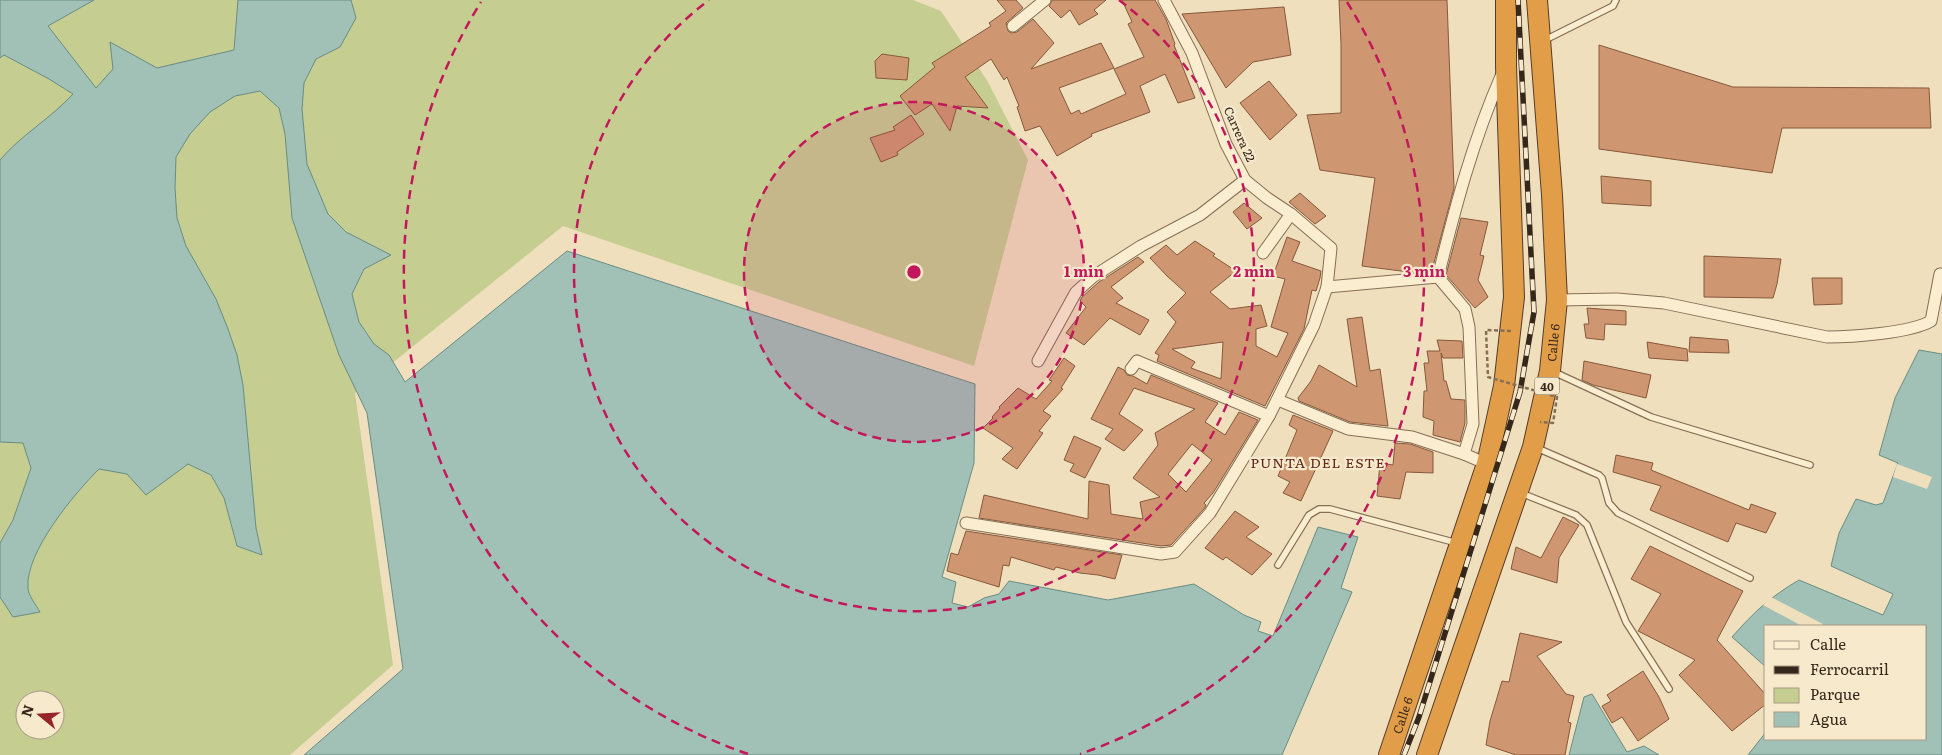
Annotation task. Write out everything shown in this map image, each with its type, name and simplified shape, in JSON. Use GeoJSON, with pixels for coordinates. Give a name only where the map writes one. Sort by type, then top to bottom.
{"type":"FeatureCollection","features":[{"type":"Feature","properties":{"kind":"highway","name":"Calle 6"},"geometry":{"type":"LineString","coordinates":[[1390,755],[1486,464],[1504,386],[1514,287],[1506,66],[1506,0]]}},
{"type":"Feature","properties":{"kind":"highway","name":"Calle 6"},"geometry":{"type":"LineString","coordinates":[[1428,755],[1533,446],[1540,422],[1550,370],[1557,300],[1552,195],[1537,0]]}},
{"type":"Feature","properties":{"kind":"street"},"geometry":{"type":"LineString","coordinates":[[1013,26],[1045,0]]}},
{"type":"Feature","properties":{"kind":"street","name":"Carrera 22"},"geometry":{"type":"LineString","coordinates":[[1164,0],[1192,53],[1226,144],[1245,180],[1331,248],[1327,287]]}},
{"type":"Feature","properties":{"kind":"street"},"geometry":{"type":"LineString","coordinates":[[1438,277],[1463,180],[1484,114],[1506,66]]}},
{"type":"Feature","properties":{"kind":"street"},"geometry":{"type":"LineString","coordinates":[[1038,361],[1076,292],[1094,276],[1141,246],[1200,215],[1245,180]]}},
{"type":"Feature","properties":{"kind":"street"},"geometry":{"type":"LineString","coordinates":[[1263,253],[1290,214]]}},
{"type":"Feature","properties":{"kind":"street"},"geometry":{"type":"LineString","coordinates":[[1557,300],[1617,299],[1664,303],[1827,337],[1853,337],[1917,327],[1931,321],[1940,274]]}},
{"type":"Feature","properties":{"kind":"street"},"geometry":{"type":"LineString","coordinates":[[966,523],[1160,554],[1175,552],[1210,512],[1269,416],[1314,326],[1327,287],[1438,277]]}},
{"type":"Feature","properties":{"kind":"street"},"geometry":{"type":"LineString","coordinates":[[1438,277],[1465,309],[1469,327],[1473,424],[1464,454]]}},
{"type":"Feature","properties":{"kind":"street"},"geometry":{"type":"LineString","coordinates":[[1131,369],[1137,361],[1269,416]]}},
{"type":"Feature","properties":{"kind":"street"},"geometry":{"type":"LineString","coordinates":[[1278,400],[1348,429],[1412,437],[1464,454],[1486,464]]}},
{"type":"Feature","properties":{"kind":"lane"},"geometry":{"type":"LineString","coordinates":[[1539,43],[1613,6],[1616,0]]}},
{"type":"Feature","properties":{"kind":"lane"},"geometry":{"type":"LineString","coordinates":[[1550,370],[1651,417],[1810,465]]}},
{"type":"Feature","properties":{"kind":"lane"},"geometry":{"type":"LineString","coordinates":[[1533,446],[1599,475],[1602,478],[1610,503],[1618,513],[1750,578]]}},
{"type":"Feature","properties":{"kind":"lane"},"geometry":{"type":"LineString","coordinates":[[1517,491],[1576,516],[1587,525],[1626,622],[1669,689]]}},
{"type":"Feature","properties":{"kind":"lane"},"geometry":{"type":"LineString","coordinates":[[1278,565],[1309,514],[1319,509],[1330,509],[1459,543]]}},
{"type":"Feature","properties":{"kind":"path"},"geometry":{"type":"LineString","coordinates":[[1511,331],[1486,330],[1488,377],[1557,397],[1552,423],[1540,422]]}},
{"type":"Feature","properties":{"kind":"green space"},"geometry":{"type":"Polygon","coordinates":[[[0,0],[913,0],[941,11],[988,82],[1028,160],[974,366],[563,226],[355,393],[393,665],[290,755],[0,755],[0,0]]]}},
{"type":"Feature","properties":{"kind":"water"},"geometry":{"type":"Polygon","coordinates":[[[0,0],[94,0],[48,26],[96,88],[113,69],[110,42],[157,68],[234,50],[238,0],[351,0],[356,18],[340,47],[316,59],[304,83],[302,109],[307,164],[328,214],[346,232],[391,255],[364,269],[352,294],[359,322],[374,344],[389,355],[405,382],[567,251],[975,384],[974,463],[942,577],[956,582],[952,603],[968,607],[984,598],[999,594],[1009,581],[1108,600],[1194,584],[1244,615],[1261,622],[1258,631],[1273,636],[1318,527],[1358,537],[1341,588],[1352,592],[1282,755],[304,755],[403,669],[367,413],[339,355],[292,218],[285,134],[279,108],[260,91],[235,96],[210,112],[190,134],[176,157],[175,188],[177,218],[186,246],[216,299],[237,355],[243,385],[256,528],[262,555],[237,546],[224,498],[211,475],[188,464],[146,495],[127,474],[99,469],[53,524],[34,558],[29,574],[28,591],[40,612],[13,617],[0,597],[0,543],[13,520],[31,468],[23,443],[0,442],[0,160],[73,94],[4,55],[0,58],[0,0]]]}},
{"type":"Feature","properties":{"kind":"water"},"geometry":{"type":"Polygon","coordinates":[[[1919,350],[1942,354],[1942,755],[1748,755],[1764,735],[1764,740],[1927,740],[1927,625],[1764,625],[1764,665],[1732,637],[1763,606],[1799,580],[1883,615],[1893,594],[1831,566],[1839,533],[1856,499],[1876,505],[1883,503],[1898,463],[1879,455],[1895,398],[1919,350]]]}},
{"type":"Feature","properties":{"kind":"water"},"geometry":{"type":"Polygon","coordinates":[[[1592,694],[1627,752],[1644,746],[1659,755],[1569,755],[1584,697],[1592,694]]]}},
{"type":"Feature","properties":{"kind":"pier"},"geometry":{"type":"Polygon","coordinates":[[[1897,464],[1932,477],[1927,489],[1893,477],[1897,464]]]}},
{"type":"Feature","properties":{"kind":"pier"},"geometry":{"type":"Polygon","coordinates":[[[1771,597],[1823,624],[1800,625],[1763,605],[1771,597]]]}},
{"type":"Feature","properties":{"kind":"building"},"geometry":{"type":"Polygon","coordinates":[[[997,0],[1016,0],[1023,8],[1006,23],[1008,31],[1011,33],[1017,32],[1033,19],[1054,43],[1031,69],[1101,43],[1114,68],[1059,88],[1071,114],[1079,110],[1081,114],[1126,94],[1114,69],[1144,57],[1128,24],[1132,22],[1122,0],[1155,0],[1166,19],[1195,98],[1178,103],[1165,74],[1140,86],[1150,112],[1091,134],[1092,136],[1057,156],[1040,126],[1025,131],[1017,107],[1019,106],[1007,77],[1004,80],[991,59],[965,77],[988,108],[957,106],[950,131],[932,104],[915,115],[900,96],[935,67],[932,63],[991,26],[989,23],[1006,11],[997,0]]]}},
{"type":"Feature","properties":{"kind":"building"},"geometry":{"type":"Polygon","coordinates":[[[1052,0],[1106,0],[1094,10],[1098,14],[1079,25],[1070,10],[1061,18],[1049,6],[1052,0]]]}},
{"type":"Feature","properties":{"kind":"building"},"geometry":{"type":"Polygon","coordinates":[[[1339,0],[1447,0],[1454,188],[1432,270],[1409,272],[1362,266],[1375,178],[1320,170],[1307,115],[1341,113],[1339,0]]]}},
{"type":"Feature","properties":{"kind":"building"},"geometry":{"type":"Polygon","coordinates":[[[1284,7],[1291,55],[1253,62],[1226,88],[1182,14],[1284,7]]]}},
{"type":"Feature","properties":{"kind":"building"},"geometry":{"type":"Polygon","coordinates":[[[1599,45],[1733,87],[1929,88],[1931,128],[1782,128],[1772,173],[1599,149],[1599,45]]]}},
{"type":"Feature","properties":{"kind":"building"},"geometry":{"type":"Polygon","coordinates":[[[882,54],[909,58],[907,80],[876,78],[875,61],[882,54]]]}},
{"type":"Feature","properties":{"kind":"building"},"geometry":{"type":"Polygon","coordinates":[[[1269,81],[1297,115],[1270,140],[1240,103],[1269,81]]]}},
{"type":"Feature","properties":{"kind":"building"},"geometry":{"type":"Polygon","coordinates":[[[911,115],[924,134],[897,152],[898,155],[881,162],[870,138],[895,130],[893,127],[911,115]]]}},
{"type":"Feature","properties":{"kind":"building"},"geometry":{"type":"Polygon","coordinates":[[[1601,176],[1651,181],[1651,206],[1602,203],[1601,176]]]}},
{"type":"Feature","properties":{"kind":"building"},"geometry":{"type":"Polygon","coordinates":[[[1300,193],[1326,216],[1315,224],[1289,202],[1300,193]]]}},
{"type":"Feature","properties":{"kind":"building"},"geometry":{"type":"Polygon","coordinates":[[[1244,203],[1262,218],[1247,229],[1233,212],[1244,203]]]}},
{"type":"Feature","properties":{"kind":"building"},"geometry":{"type":"Polygon","coordinates":[[[1461,218],[1488,222],[1480,255],[1484,256],[1478,280],[1488,297],[1475,308],[1446,275],[1461,218]]]}},
{"type":"Feature","properties":{"kind":"building"},"geometry":{"type":"Polygon","coordinates":[[[1287,237],[1300,242],[1292,261],[1321,271],[1316,291],[1312,290],[1304,329],[1265,406],[1157,361],[1159,355],[1155,353],[1176,322],[1167,312],[1186,293],[1150,258],[1166,245],[1177,255],[1195,241],[1236,271],[1210,292],[1230,309],[1261,305],[1267,326],[1256,329],[1256,346],[1277,357],[1288,333],[1271,327],[1285,279],[1273,276],[1287,237]],[[1223,342],[1172,349],[1195,362],[1191,368],[1221,379],[1223,342]]]}},
{"type":"Feature","properties":{"kind":"building"},"geometry":{"type":"Polygon","coordinates":[[[1704,256],[1781,259],[1773,298],[1704,297],[1704,256]]]}},
{"type":"Feature","properties":{"kind":"building"},"geometry":{"type":"Polygon","coordinates":[[[1138,257],[1144,262],[1111,287],[1123,298],[1116,303],[1149,320],[1140,335],[1110,318],[1084,345],[1066,333],[1086,307],[1080,301],[1082,297],[1099,282],[1138,257]]]}},
{"type":"Feature","properties":{"kind":"building"},"geometry":{"type":"Polygon","coordinates":[[[1812,278],[1842,278],[1842,304],[1814,305],[1812,278]]]}},
{"type":"Feature","properties":{"kind":"building"},"geometry":{"type":"Polygon","coordinates":[[[1587,308],[1626,311],[1626,325],[1605,324],[1604,340],[1586,338],[1584,324],[1589,324],[1587,308]]]}},
{"type":"Feature","properties":{"kind":"building"},"geometry":{"type":"Polygon","coordinates":[[[1362,317],[1370,371],[1380,369],[1388,426],[1350,422],[1299,401],[1298,398],[1311,381],[1319,365],[1357,387],[1347,319],[1362,317]]]}},
{"type":"Feature","properties":{"kind":"building"},"geometry":{"type":"Polygon","coordinates":[[[1690,337],[1728,340],[1729,353],[1689,352],[1690,337]]]}},
{"type":"Feature","properties":{"kind":"building"},"geometry":{"type":"Polygon","coordinates":[[[1437,340],[1462,341],[1463,358],[1443,358],[1441,353],[1444,381],[1446,381],[1451,399],[1465,400],[1465,423],[1460,442],[1433,435],[1434,421],[1423,417],[1424,391],[1427,391],[1424,363],[1429,363],[1427,351],[1440,351],[1437,340]]]}},
{"type":"Feature","properties":{"kind":"building"},"geometry":{"type":"Polygon","coordinates":[[[1647,342],[1687,349],[1688,361],[1649,358],[1647,342]]]}},
{"type":"Feature","properties":{"kind":"building"},"geometry":{"type":"Polygon","coordinates":[[[1064,358],[1075,366],[1061,388],[1063,389],[1043,411],[1051,416],[1039,431],[1043,433],[1017,469],[1002,459],[1013,448],[983,428],[993,418],[999,407],[1018,388],[1036,399],[1052,381],[1049,380],[1064,358]]]}},
{"type":"Feature","properties":{"kind":"building"},"geometry":{"type":"Polygon","coordinates":[[[1584,361],[1651,375],[1646,398],[1593,385],[1582,380],[1584,361]]]}},
{"type":"Feature","properties":{"kind":"building"},"geometry":{"type":"Polygon","coordinates":[[[1118,367],[1124,370],[1127,375],[1133,376],[1147,384],[1151,375],[1218,403],[1205,422],[1225,435],[1239,412],[1258,420],[1213,493],[1204,503],[1206,505],[1204,509],[1171,545],[1161,546],[979,518],[984,495],[1088,519],[1089,481],[1109,485],[1111,514],[1143,519],[1140,502],[1160,497],[1133,478],[1158,445],[1155,433],[1195,409],[1134,388],[1119,414],[1143,430],[1124,451],[1105,439],[1113,429],[1091,419],[1118,367]],[[1192,444],[1168,474],[1186,492],[1212,460],[1192,444]]]}},
{"type":"Feature","properties":{"kind":"building"},"geometry":{"type":"Polygon","coordinates":[[[1293,415],[1333,431],[1301,501],[1283,493],[1290,482],[1278,476],[1297,430],[1289,425],[1293,415]]]}},
{"type":"Feature","properties":{"kind":"building"},"geometry":{"type":"Polygon","coordinates":[[[1074,436],[1101,448],[1085,478],[1070,471],[1074,464],[1064,460],[1074,436]]]}},
{"type":"Feature","properties":{"kind":"building"},"geometry":{"type":"Polygon","coordinates":[[[1395,443],[1410,444],[1433,452],[1433,473],[1406,472],[1400,499],[1377,496],[1380,463],[1393,465],[1395,443]]]}},
{"type":"Feature","properties":{"kind":"building"},"geometry":{"type":"Polygon","coordinates":[[[1616,455],[1653,463],[1651,470],[1749,510],[1751,504],[1776,513],[1766,533],[1736,523],[1728,542],[1650,510],[1661,486],[1613,472],[1616,455]]]}},
{"type":"Feature","properties":{"kind":"building"},"geometry":{"type":"Polygon","coordinates":[[[1235,511],[1259,527],[1246,537],[1272,554],[1252,575],[1226,557],[1223,560],[1205,548],[1235,511]]]}},
{"type":"Feature","properties":{"kind":"building"},"geometry":{"type":"Polygon","coordinates":[[[1563,517],[1579,525],[1559,558],[1557,583],[1511,569],[1516,547],[1541,558],[1563,517]]]}},
{"type":"Feature","properties":{"kind":"building"},"geometry":{"type":"Polygon","coordinates":[[[966,531],[1122,555],[1115,579],[1056,567],[1054,570],[1011,557],[1009,566],[1003,565],[999,587],[947,571],[951,553],[958,555],[966,531]]]}},
{"type":"Feature","properties":{"kind":"building"},"geometry":{"type":"Polygon","coordinates":[[[1650,546],[1743,591],[1717,640],[1764,693],[1764,706],[1732,731],[1679,675],[1695,660],[1638,631],[1661,594],[1631,579],[1650,546]]]}},
{"type":"Feature","properties":{"kind":"building"},"geometry":{"type":"Polygon","coordinates":[[[1520,633],[1562,642],[1537,656],[1566,694],[1574,696],[1568,722],[1571,723],[1565,755],[1516,755],[1486,745],[1490,721],[1502,681],[1509,682],[1520,633]]]}},
{"type":"Feature","properties":{"kind":"building"},"geometry":{"type":"Polygon","coordinates":[[[1643,671],[1659,697],[1669,719],[1638,741],[1622,717],[1612,723],[1602,706],[1611,701],[1607,695],[1643,671]]]}},
{"type":"Feature","properties":{"kind":"railway"},"geometry":{"type":"LineString","coordinates":[[1404,755],[1419,717],[1520,392],[1534,312],[1518,0]]}},
{"type":"Feature","properties":{"kind":"district","name":"PUNTA DEL ESTE"},"geometry":{"type":"Point","coordinates":[1318,462]}}]}
